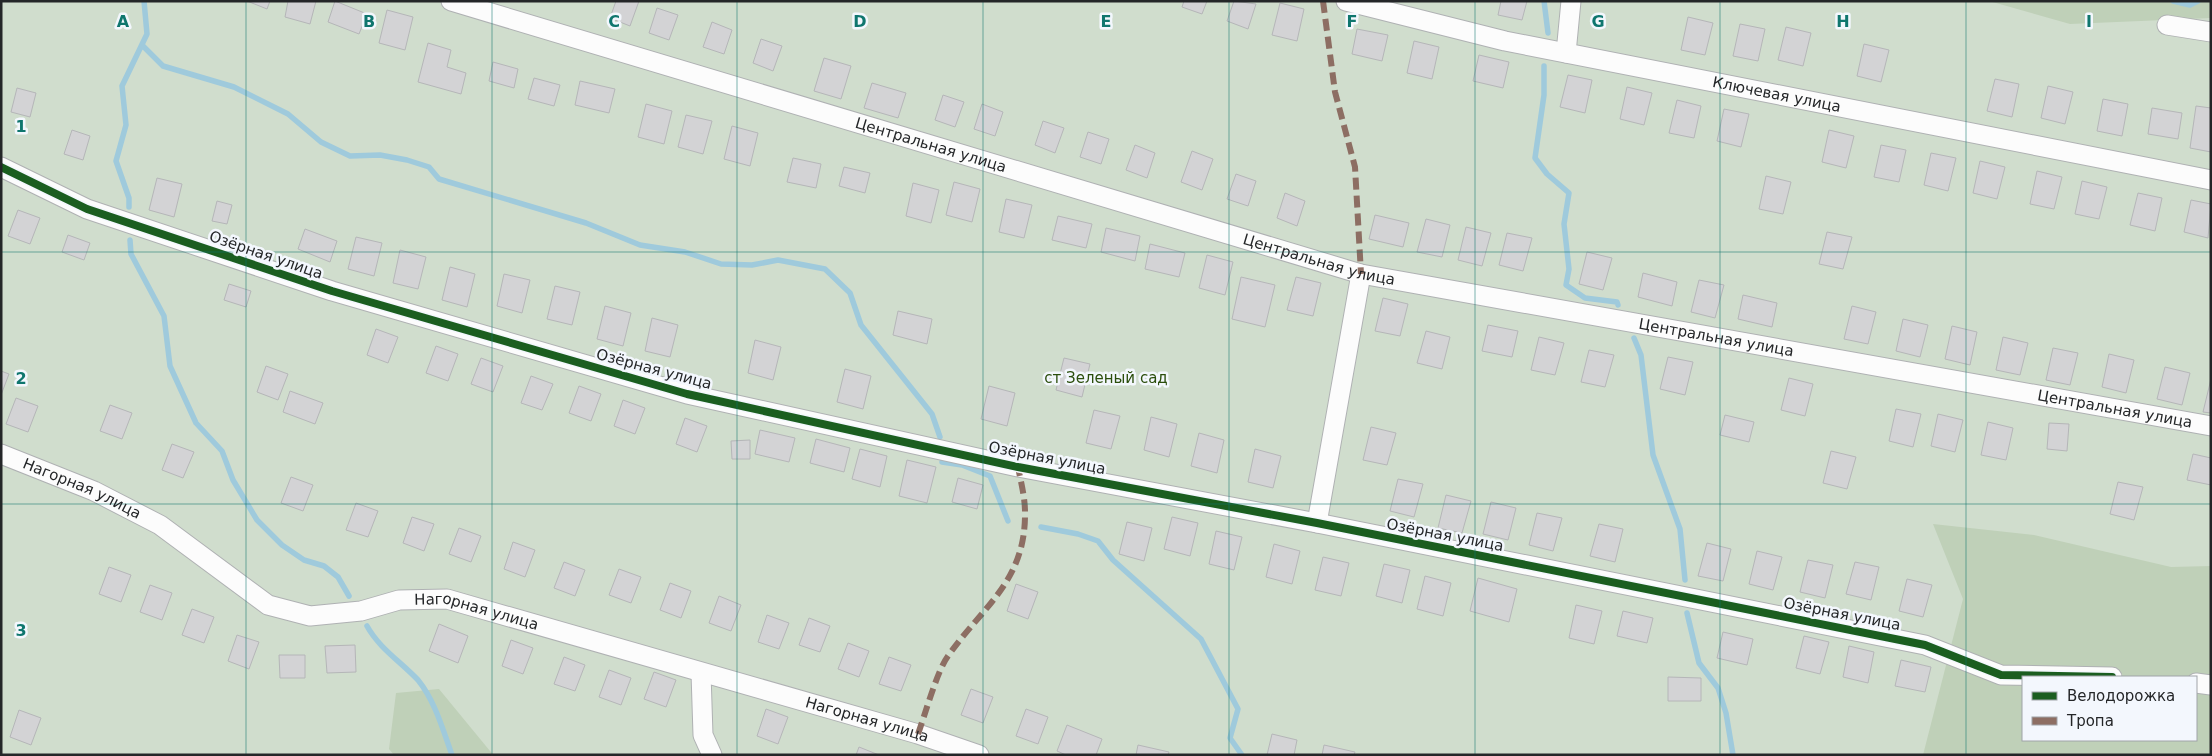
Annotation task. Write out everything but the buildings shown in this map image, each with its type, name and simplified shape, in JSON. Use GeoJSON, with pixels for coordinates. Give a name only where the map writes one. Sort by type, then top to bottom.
{"type":"FeatureCollection","features":[{"type":"Feature","properties":{"kind":"street","name":"Центральная улица"},"geometry":{"type":"LineString","coordinates":[[451,1],[1361,274],[2211,426]]}},
{"type":"Feature","properties":{"kind":"street","name":"Ключевая улица"},"geometry":{"type":"LineString","coordinates":[[1346,1],[1505,41],[2211,180]]}},
{"type":"Feature","properties":{"kind":"street"},"geometry":{"type":"LineString","coordinates":[[1566,53],[1571,1]]}},
{"type":"Feature","properties":{"kind":"street"},"geometry":{"type":"LineString","coordinates":[[2167,25],[2211,32]]}},
{"type":"Feature","properties":{"kind":"street","name":"Озёрная улица"},"geometry":{"type":"LineString","coordinates":[[1,167],[87,209],[332,291],[687,394],[1018,467],[1318,523],[1925,645],[2001,674],[2075,676]]}},
{"type":"Feature","properties":{"kind":"street"},"geometry":{"type":"LineString","coordinates":[[1318,523],[1361,274]]}},
{"type":"Feature","properties":{"kind":"street","name":"Нагорная улица"},"geometry":{"type":"LineString","coordinates":[[1,454],[94,491],[160,525],[268,605],[310,616],[360,611],[399,600],[447,599],[918,734],[979,755]]}},
{"type":"Feature","properties":{"kind":"street"},"geometry":{"type":"LineString","coordinates":[[701,673],[703,735],[712,755]]}},
{"type":"Feature","properties":{"kind":"street"},"geometry":{"type":"LineString","coordinates":[[2197,683],[2211,685]]}},
{"type":"Feature","properties":{"kind":"green space","name":"ст Зеленый сад"},"geometry":{"type":"Polygon","coordinates":[[[1,1],[2211,1],[2211,755],[1,755],[1,1]]]}},
{"type":"Feature","properties":{"kind":"green space"},"geometry":{"type":"Polygon","coordinates":[[[1989,1],[2211,1],[2211,18],[2070,24],[1989,1]]]}},
{"type":"Feature","properties":{"kind":"green space"},"geometry":{"type":"Polygon","coordinates":[[[1933,524],[2034,535],[2171,567],[2211,566],[2211,755],[1923,755],[1963,599],[1933,524]]]}},
{"type":"Feature","properties":{"kind":"green space"},"geometry":{"type":"Polygon","coordinates":[[[439,689],[494,755],[394,755],[389,749],[396,693],[439,689]]]}},
{"type":"Feature","properties":{"kind":"waterway"},"geometry":{"type":"LineString","coordinates":[[129,207],[129,198],[116,161],[126,125],[122,86],[147,34],[144,1]]}},
{"type":"Feature","properties":{"kind":"waterway"},"geometry":{"type":"LineString","coordinates":[[1544,1],[1548,33]]}},
{"type":"Feature","properties":{"kind":"waterway"},"geometry":{"type":"LineString","coordinates":[[2173,1],[2190,5],[2198,1]]}},
{"type":"Feature","properties":{"kind":"waterway"},"geometry":{"type":"LineString","coordinates":[[142,45],[163,66],[234,87],[288,114],[321,142],[350,156],[380,155],[407,160],[429,167],[439,179],[586,223],[640,245],[685,252],[721,264],[752,265],[778,260],[825,269],[850,293],[861,325],[932,414],[940,437]]}},
{"type":"Feature","properties":{"kind":"waterway"},"geometry":{"type":"LineString","coordinates":[[1544,66],[1544,95],[1535,158],[1547,174],[1569,193],[1564,224],[1569,269],[1566,285],[1585,298],[1617,302],[1618,305]]}},
{"type":"Feature","properties":{"kind":"waterway"},"geometry":{"type":"LineString","coordinates":[[130,240],[131,254],[164,316],[170,366],[196,423],[222,451],[233,480],[257,520],[282,545],[304,560],[324,566],[338,577],[349,596]]}},
{"type":"Feature","properties":{"kind":"waterway"},"geometry":{"type":"LineString","coordinates":[[1634,338],[1641,355],[1653,455],[1680,529],[1685,580]]}},
{"type":"Feature","properties":{"kind":"waterway"},"geometry":{"type":"LineString","coordinates":[[942,462],[962,465],[990,476],[1008,521]]}},
{"type":"Feature","properties":{"kind":"waterway"},"geometry":{"type":"LineString","coordinates":[[1041,527],[1078,534],[1098,541],[1113,560],[1201,639],[1238,709],[1230,738],[1242,755]]}},
{"type":"Feature","properties":{"kind":"waterway"},"geometry":{"type":"LineString","coordinates":[[1687,613],[1699,663],[1718,688],[1726,713],[1733,755]]}},
{"type":"Feature","properties":{"kind":"waterway"},"geometry":{"type":"LineString","coordinates":[[367,626],[378,641],[424,688],[438,716],[452,755]]}},
{"type":"Feature","properties":{"kind":"marked path"},"geometry":{"type":"LineString","coordinates":[[1323,1],[1335,92],[1355,167],[1361,274]]}},
{"type":"Feature","properties":{"kind":"marked path"},"geometry":{"type":"LineString","coordinates":[[918,734],[944,663],[961,638],[1000,591],[1018,557],[1023,536],[1025,512],[1018,467]]}},
{"type":"Feature","properties":{"kind":"cycle path"},"geometry":{"type":"LineString","coordinates":[[1,167],[87,209],[332,291],[687,394],[1018,467],[1317,523],[1925,645],[2001,675],[2056,676]]}}]}
